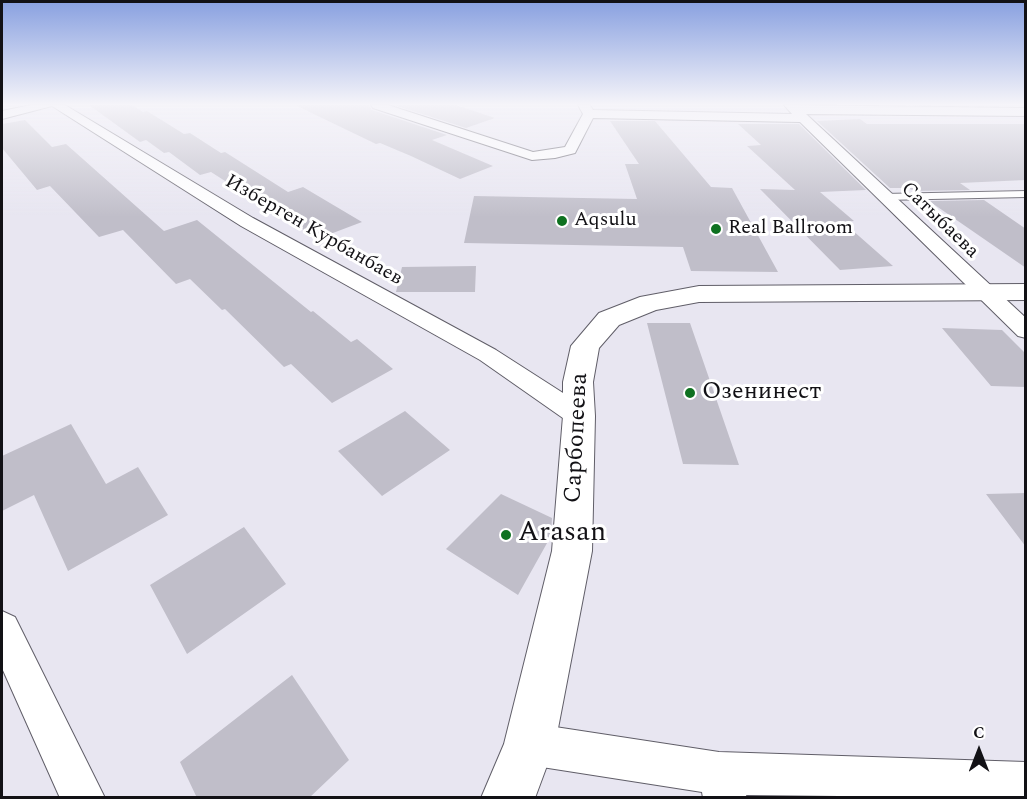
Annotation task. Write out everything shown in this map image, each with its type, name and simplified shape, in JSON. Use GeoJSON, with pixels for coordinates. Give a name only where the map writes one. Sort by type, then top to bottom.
{"type":"FeatureCollection","features":[{"type":"Feature","properties":{"kind":"street","name":"Изберген Курбанбаев"},"geometry":{"type":"LineString","coordinates":[[118,142],[247,222],[488,355],[579,416]]}},
{"type":"Feature","properties":{"kind":"street"},"geometry":{"type":"LineString","coordinates":[[490,142],[532,156],[570,150],[573,142]]}},
{"type":"Feature","properties":{"kind":"street","name":"Сатыбаева"},"geometry":{"type":"LineString","coordinates":[[827,142],[1026,331]]}},
{"type":"Feature","properties":{"kind":"street","name":"Сарбопеева"},"geometry":{"type":"LineString","coordinates":[[508,798],[529,744],[572,551],[579,416],[578,382],[585,346],[609,319],[649,303],[699,294],[1026,292]]}},
{"type":"Feature","properties":{"kind":"street"},"geometry":{"type":"LineString","coordinates":[[2,629],[82,798]]}},
{"type":"Feature","properties":{"kind":"street"},"geometry":{"type":"LineString","coordinates":[[529,744],[722,785],[1026,784]]}},
{"type":"Feature","properties":{"kind":"lane"},"geometry":{"type":"LineString","coordinates":[[884,197],[1026,194]]}},
{"type":"Feature","properties":{"kind":"building"},"geometry":{"type":"Polygon","coordinates":[[[2,142],[47,142],[52,147],[66,144],[164,231],[197,220],[311,312],[313,311],[351,342],[357,339],[393,369],[332,403],[291,364],[284,367],[225,309],[222,310],[190,279],[176,284],[123,230],[99,237],[50,186],[37,190],[2,148],[2,142]]]}},
{"type":"Feature","properties":{"kind":"building"},"geometry":{"type":"Polygon","coordinates":[[[149,142],[204,142],[221,153],[225,152],[288,192],[303,187],[362,222],[317,239],[278,212],[275,213],[211,172],[200,175],[169,152],[164,153],[149,142]]]}},
{"type":"Feature","properties":{"kind":"building"},"geometry":{"type":"Polygon","coordinates":[[[372,142],[437,142],[493,166],[460,179],[380,143],[372,142]]]}},
{"type":"Feature","properties":{"kind":"building"},"geometry":{"type":"Polygon","coordinates":[[[624,142],[673,142],[711,187],[732,188],[778,272],[691,271],[683,247],[464,243],[474,196],[637,199],[625,164],[639,164],[624,142]]]}},
{"type":"Feature","properties":{"kind":"building"},"geometry":{"type":"Polygon","coordinates":[[[758,142],[818,142],[866,190],[820,192],[854,221],[843,222],[893,266],[840,270],[760,189],[795,190],[747,146],[761,145],[758,142]]]}},
{"type":"Feature","properties":{"kind":"building"},"geometry":{"type":"Polygon","coordinates":[[[840,142],[1026,142],[1026,180],[960,183],[970,190],[916,191],[906,188],[890,188],[840,142]]]}},
{"type":"Feature","properties":{"kind":"building"},"geometry":{"type":"Polygon","coordinates":[[[984,200],[1026,229],[1026,268],[929,201],[984,200]]]}},
{"type":"Feature","properties":{"kind":"building"},"geometry":{"type":"Polygon","coordinates":[[[476,266],[475,292],[396,292],[402,267],[476,266]]]}},
{"type":"Feature","properties":{"kind":"building","name":"Озенинест"},"geometry":{"type":"Polygon","coordinates":[[[647,323],[690,323],[739,465],[683,464],[647,323]]]}},
{"type":"Feature","properties":{"kind":"building"},"geometry":{"type":"Polygon","coordinates":[[[942,328],[1002,330],[1026,354],[1026,387],[991,386],[942,328]]]}},
{"type":"Feature","properties":{"kind":"building"},"geometry":{"type":"Polygon","coordinates":[[[405,411],[450,450],[382,496],[338,451],[405,411]]]}},
{"type":"Feature","properties":{"kind":"building"},"geometry":{"type":"Polygon","coordinates":[[[71,424],[106,484],[138,467],[168,515],[68,571],[34,495],[2,511],[2,456],[71,424]]]}},
{"type":"Feature","properties":{"kind":"building"},"geometry":{"type":"Polygon","coordinates":[[[1026,493],[1026,547],[986,494],[1026,493]]]}},
{"type":"Feature","properties":{"kind":"building","name":"Arasan"},"geometry":{"type":"Polygon","coordinates":[[[501,494],[552,518],[551,536],[518,595],[446,549],[501,494]]]}},
{"type":"Feature","properties":{"kind":"building"},"geometry":{"type":"Polygon","coordinates":[[[244,527],[286,584],[187,654],[150,585],[244,527]]]}},
{"type":"Feature","properties":{"kind":"building"},"geometry":{"type":"Polygon","coordinates":[[[292,675],[349,760],[309,798],[197,798],[180,762],[292,675]]]}},
{"type":"Feature","properties":{"kind":"place","name":"Aqsulu"},"geometry":{"type":"Point","coordinates":[562,221]}},
{"type":"Feature","properties":{"kind":"place","name":"Real Ballroom"},"geometry":{"type":"Point","coordinates":[716,229]}},
{"type":"Feature","properties":{"kind":"place","name":"Озенинест"},"geometry":{"type":"Point","coordinates":[690,393]}},
{"type":"Feature","properties":{"kind":"place","name":"Arasan"},"geometry":{"type":"Point","coordinates":[506,535]}}]}
